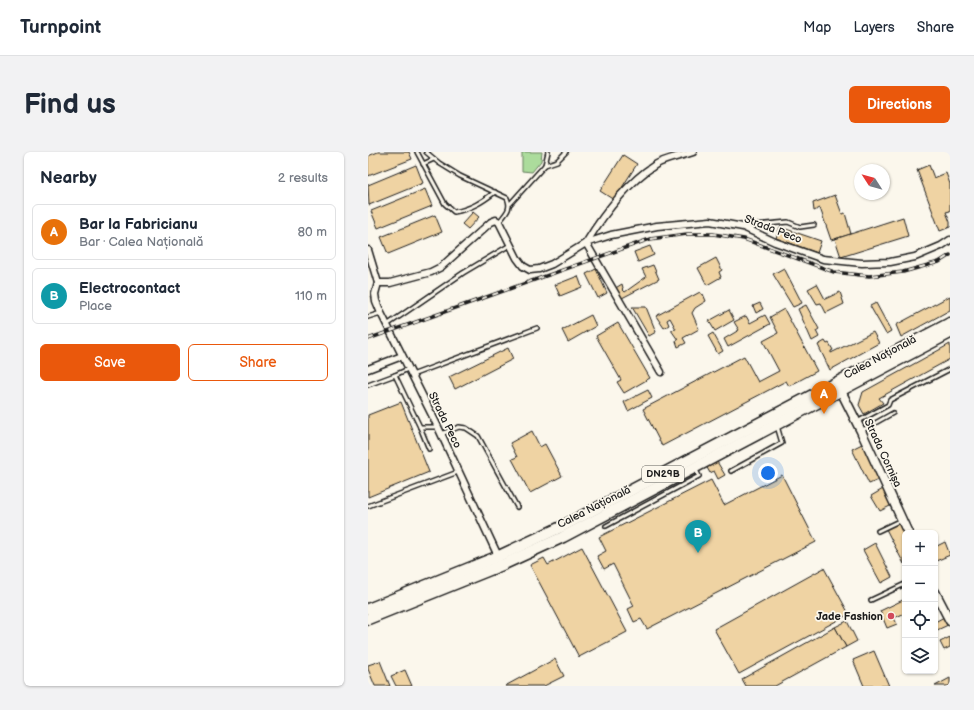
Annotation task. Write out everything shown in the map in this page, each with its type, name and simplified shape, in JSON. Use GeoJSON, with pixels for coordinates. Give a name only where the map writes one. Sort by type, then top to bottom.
{"type":"FeatureCollection","features":[{"type":"Feature","properties":{"kind":"main road","name":"Calea Națională"},"geometry":{"type":"LineString","coordinates":[[368,609],[563,537],[695,469],[950,323]]}},
{"type":"Feature","properties":{"kind":"main road","name":"Calea Națională"},"geometry":{"type":"LineString","coordinates":[[368,619],[500,560],[559,528],[839,387],[950,333]]}},
{"type":"Feature","properties":{"kind":"street","name":"Strada Peco"},"geometry":{"type":"LineString","coordinates":[[586,243],[604,215],[628,187],[656,165],[693,152]]}},
{"type":"Feature","properties":{"kind":"street"},"geometry":{"type":"LineString","coordinates":[[378,283],[390,283],[431,272],[441,267],[490,222],[496,220],[499,222]]}},
{"type":"Feature","properties":{"kind":"street","name":"Strada Peco"},"geometry":{"type":"LineString","coordinates":[[499,222],[517,258],[523,266],[530,270],[539,270],[552,264],[586,243],[611,235],[657,226],[710,221],[743,227],[775,242],[823,259],[862,263],[890,262],[914,257],[941,246],[950,240]]}},
{"type":"Feature","properties":{"kind":"street"},"geometry":{"type":"LineString","coordinates":[[586,243],[661,372]]}},
{"type":"Feature","properties":{"kind":"street","name":"Strada Peco"},"geometry":{"type":"LineString","coordinates":[[368,250],[378,283],[375,294],[381,313],[438,427],[500,560]]}},
{"type":"Feature","properties":{"kind":"street"},"geometry":{"type":"LineString","coordinates":[[368,369],[402,356]]}},
{"type":"Feature","properties":{"kind":"street","name":"Strada Cornișa"},"geometry":{"type":"LineString","coordinates":[[839,387],[857,422],[907,530]]}},
{"type":"Feature","properties":{"kind":"street"},"geometry":{"type":"LineString","coordinates":[[938,600],[950,621]]}},
{"type":"Feature","properties":{"kind":"lane"},"geometry":{"type":"LineString","coordinates":[[417,152],[445,204],[454,212],[465,210],[479,204],[495,192]]}},
{"type":"Feature","properties":{"kind":"lane"},"geometry":{"type":"LineString","coordinates":[[426,152],[460,176],[507,198],[510,204]]}},
{"type":"Feature","properties":{"kind":"lane"},"geometry":{"type":"LineString","coordinates":[[499,222],[508,210],[510,204],[545,165],[548,152]]}},
{"type":"Feature","properties":{"kind":"lane"},"geometry":{"type":"LineString","coordinates":[[545,165],[557,161],[566,152]]}},
{"type":"Feature","properties":{"kind":"lane"},"geometry":{"type":"LineString","coordinates":[[423,164],[434,159]]}},
{"type":"Feature","properties":{"kind":"lane"},"geometry":{"type":"LineString","coordinates":[[743,227],[788,222],[800,227],[814,225]]}},
{"type":"Feature","properties":{"kind":"lane"},"geometry":{"type":"LineString","coordinates":[[387,325],[463,274],[510,245]]}},
{"type":"Feature","properties":{"kind":"lane"},"geometry":{"type":"LineString","coordinates":[[368,317],[381,313]]}},
{"type":"Feature","properties":{"kind":"lane"},"geometry":{"type":"LineString","coordinates":[[412,375],[537,328]]}},
{"type":"Feature","properties":{"kind":"lane"},"geometry":{"type":"LineString","coordinates":[[368,384],[408,369]]}},
{"type":"Feature","properties":{"kind":"lane"},"geometry":{"type":"LineString","coordinates":[[857,422],[888,405],[890,400],[950,369]]}},
{"type":"Feature","properties":{"kind":"lane"},"geometry":{"type":"LineString","coordinates":[[395,374],[429,449]]}},
{"type":"Feature","properties":{"kind":"lane"},"geometry":{"type":"LineString","coordinates":[[861,431],[893,414]]}},
{"type":"Feature","properties":{"kind":"lane"},"geometry":{"type":"LineString","coordinates":[[732,471],[782,443],[776,424]]}},
{"type":"Feature","properties":{"kind":"lane"},"geometry":{"type":"LineString","coordinates":[[420,427],[438,427]]}},
{"type":"Feature","properties":{"kind":"lane"},"geometry":{"type":"LineString","coordinates":[[441,434],[459,427],[466,428],[478,436],[517,507]]}},
{"type":"Feature","properties":{"kind":"lane"},"geometry":{"type":"LineString","coordinates":[[606,526],[700,476],[695,469]]}},
{"type":"Feature","properties":{"kind":"lane"},"geometry":{"type":"LineString","coordinates":[[368,506],[458,472]]}},
{"type":"Feature","properties":{"kind":"lane"},"geometry":{"type":"LineString","coordinates":[[878,531],[902,520]]}},
{"type":"Feature","properties":{"kind":"lane"},"geometry":{"type":"LineString","coordinates":[[872,600],[902,585]]}},
{"type":"Feature","properties":{"kind":"green space"},"geometry":{"type":"Polygon","coordinates":[[[522,152],[542,152],[541,161],[532,172],[522,171],[522,152]]]}},
{"type":"Feature","properties":{"kind":"building"},"geometry":{"type":"Polygon","coordinates":[[[378,152],[409,152],[412,159],[368,176],[368,156],[378,152]]]}},
{"type":"Feature","properties":{"kind":"building"},"geometry":{"type":"Polygon","coordinates":[[[623,155],[637,164],[614,200],[600,191],[623,155]]]}},
{"type":"Feature","properties":{"kind":"building"},"geometry":{"type":"Polygon","coordinates":[[[416,165],[423,183],[369,205],[368,185],[416,165]]]}},
{"type":"Feature","properties":{"kind":"building"},"geometry":{"type":"Polygon","coordinates":[[[929,165],[934,178],[946,173],[950,184],[950,211],[946,212],[950,222],[950,227],[940,231],[917,170],[929,165]]]}},
{"type":"Feature","properties":{"kind":"building"},"geometry":{"type":"Polygon","coordinates":[[[425,189],[432,206],[378,228],[371,211],[425,189]]]}},
{"type":"Feature","properties":{"kind":"building"},"geometry":{"type":"Polygon","coordinates":[[[835,195],[842,214],[845,213],[851,234],[831,240],[820,208],[814,211],[813,203],[835,195]]]}},
{"type":"Feature","properties":{"kind":"building"},"geometry":{"type":"Polygon","coordinates":[[[473,212],[479,217],[468,229],[462,224],[473,212]]]}},
{"type":"Feature","properties":{"kind":"building"},"geometry":{"type":"Polygon","coordinates":[[[435,215],[442,232],[388,254],[381,237],[435,215]]]}},
{"type":"Feature","properties":{"kind":"building"},"geometry":{"type":"Polygon","coordinates":[[[903,217],[908,236],[841,257],[835,239],[903,217]]]}},
{"type":"Feature","properties":{"kind":"building"},"geometry":{"type":"Polygon","coordinates":[[[780,227],[821,241],[817,253],[776,238],[780,227]]]}},
{"type":"Feature","properties":{"kind":"building"},"geometry":{"type":"Polygon","coordinates":[[[650,246],[654,255],[638,262],[634,252],[650,246]]]}},
{"type":"Feature","properties":{"kind":"building"},"geometry":{"type":"Polygon","coordinates":[[[716,258],[722,270],[719,272],[721,277],[707,285],[698,268],[716,258]]]}},
{"type":"Feature","properties":{"kind":"building"},"geometry":{"type":"Polygon","coordinates":[[[653,265],[659,279],[622,298],[614,289],[622,284],[622,289],[625,292],[646,277],[642,269],[653,265]]]}},
{"type":"Feature","properties":{"kind":"building"},"geometry":{"type":"Polygon","coordinates":[[[784,268],[802,303],[793,307],[773,274],[784,268]]]}},
{"type":"Feature","properties":{"kind":"building"},"geometry":{"type":"Polygon","coordinates":[[[596,269],[607,293],[598,298],[586,274],[596,269]]]}},
{"type":"Feature","properties":{"kind":"building"},"geometry":{"type":"Polygon","coordinates":[[[578,276],[582,287],[560,296],[555,285],[578,276]]]}},
{"type":"Feature","properties":{"kind":"building"},"geometry":{"type":"Polygon","coordinates":[[[817,284],[825,299],[840,292],[844,304],[826,313],[821,303],[817,304],[808,289],[817,284]]]}},
{"type":"Feature","properties":{"kind":"building"},"geometry":{"type":"Polygon","coordinates":[[[700,292],[702,295],[703,294],[706,301],[695,308],[692,313],[699,329],[683,338],[686,343],[678,347],[676,341],[678,340],[671,330],[676,329],[670,318],[667,320],[669,325],[664,328],[656,316],[700,292]]]}},
{"type":"Feature","properties":{"kind":"building"},"geometry":{"type":"Polygon","coordinates":[[[950,296],[950,310],[901,337],[896,325],[950,296]]]}},
{"type":"Feature","properties":{"kind":"building"},"geometry":{"type":"Polygon","coordinates":[[[760,303],[763,309],[756,313],[753,306],[760,303]]]}},
{"type":"Feature","properties":{"kind":"building"},"geometry":{"type":"Polygon","coordinates":[[[876,303],[891,331],[886,334],[870,306],[876,303]]]}},
{"type":"Feature","properties":{"kind":"building"},"geometry":{"type":"Polygon","coordinates":[[[806,305],[819,329],[816,331],[819,337],[812,341],[798,309],[806,305]]]}},
{"type":"Feature","properties":{"kind":"building"},"geometry":{"type":"Polygon","coordinates":[[[632,307],[646,307],[656,332],[649,336],[632,307]]]}},
{"type":"Feature","properties":{"kind":"building"},"geometry":{"type":"Polygon","coordinates":[[[784,309],[817,371],[789,386],[786,381],[662,446],[643,409],[744,356],[758,382],[779,371],[763,341],[778,333],[770,317],[784,309]]]}},
{"type":"Feature","properties":{"kind":"building"},"geometry":{"type":"Polygon","coordinates":[[[729,310],[734,320],[715,331],[709,321],[729,310]]]}},
{"type":"Feature","properties":{"kind":"building"},"geometry":{"type":"Polygon","coordinates":[[[591,315],[596,326],[568,342],[562,330],[591,315]]]}},
{"type":"Feature","properties":{"kind":"building"},"geometry":{"type":"Polygon","coordinates":[[[765,315],[770,324],[728,347],[724,339],[739,330],[734,322],[746,316],[750,323],[765,315]]]}},
{"type":"Feature","properties":{"kind":"building"},"geometry":{"type":"Polygon","coordinates":[[[618,323],[650,378],[624,393],[617,382],[621,380],[596,336],[618,323]]]}},
{"type":"Feature","properties":{"kind":"building"},"geometry":{"type":"Polygon","coordinates":[[[873,332],[879,343],[830,370],[818,345],[825,341],[827,344],[829,343],[833,350],[831,353],[873,332]]]}},
{"type":"Feature","properties":{"kind":"building"},"geometry":{"type":"Polygon","coordinates":[[[713,333],[723,351],[718,354],[708,336],[713,333]]]}},
{"type":"Feature","properties":{"kind":"building"},"geometry":{"type":"Polygon","coordinates":[[[950,344],[950,359],[879,398],[883,403],[864,414],[859,405],[863,392],[950,344]]]}},
{"type":"Feature","properties":{"kind":"building"},"geometry":{"type":"Polygon","coordinates":[[[508,348],[513,359],[455,389],[449,377],[508,348]]]}},
{"type":"Feature","properties":{"kind":"building"},"geometry":{"type":"Polygon","coordinates":[[[648,390],[652,398],[628,411],[624,402],[648,390]]]}},
{"type":"Feature","properties":{"kind":"building"},"geometry":{"type":"Polygon","coordinates":[[[401,402],[429,472],[368,497],[368,415],[401,402]]]}},
{"type":"Feature","properties":{"kind":"building"},"geometry":{"type":"Polygon","coordinates":[[[532,431],[540,447],[545,444],[562,476],[530,493],[512,459],[517,457],[510,443],[532,431]]]}},
{"type":"Feature","properties":{"kind":"building"},"geometry":{"type":"Polygon","coordinates":[[[864,443],[881,479],[869,484],[852,449],[864,443]]]}},
{"type":"Feature","properties":{"kind":"building"},"geometry":{"type":"Polygon","coordinates":[[[716,460],[725,475],[718,479],[714,471],[710,473],[706,466],[716,460]]]}},
{"type":"Feature","properties":{"kind":"building"},"geometry":{"type":"Polygon","coordinates":[[[782,475],[816,542],[647,629],[641,619],[634,622],[628,609],[634,606],[613,564],[604,569],[597,556],[606,551],[599,537],[711,480],[724,505],[782,475]]]}},
{"type":"Feature","properties":{"kind":"building"},"geometry":{"type":"Polygon","coordinates":[[[883,489],[892,505],[880,511],[871,496],[883,489]]]}},
{"type":"Feature","properties":{"kind":"building"},"geometry":{"type":"Polygon","coordinates":[[[900,522],[904,530],[902,530],[902,560],[886,529],[900,522]]]}},
{"type":"Feature","properties":{"kind":"building"},"geometry":{"type":"Polygon","coordinates":[[[945,542],[950,555],[938,560],[938,546],[945,542]]]}},
{"type":"Feature","properties":{"kind":"building"},"geometry":{"type":"Polygon","coordinates":[[[875,543],[892,577],[881,583],[863,550],[875,543]]]}},
{"type":"Feature","properties":{"kind":"building"},"geometry":{"type":"Polygon","coordinates":[[[582,547],[627,632],[579,657],[530,565],[544,558],[548,565],[582,547]]]}},
{"type":"Feature","properties":{"kind":"building"},"geometry":{"type":"Polygon","coordinates":[[[824,568],[849,614],[739,674],[714,629],[824,568]]]}},
{"type":"Feature","properties":{"kind":"building","name":"Jade Fashion"},"geometry":{"type":"Polygon","coordinates":[[[902,600],[902,614],[894,618],[897,624],[887,628],[880,611],[902,600]]]}},
{"type":"Feature","properties":{"kind":"building"},"geometry":{"type":"Polygon","coordinates":[[[944,617],[948,625],[938,630],[938,620],[944,617]]]}},
{"type":"Feature","properties":{"kind":"building"},"geometry":{"type":"Polygon","coordinates":[[[847,621],[857,641],[846,647],[835,627],[847,621]]]}},
{"type":"Feature","properties":{"kind":"building"},"geometry":{"type":"Polygon","coordinates":[[[835,627],[846,647],[775,686],[746,686],[742,679],[835,627]]]}},
{"type":"Feature","properties":{"kind":"building"},"geometry":{"type":"Polygon","coordinates":[[[950,637],[950,647],[944,650],[940,642],[950,637]]]}},
{"type":"Feature","properties":{"kind":"building"},"geometry":{"type":"Polygon","coordinates":[[[874,651],[889,686],[864,686],[853,660],[874,651]]]}},
{"type":"Feature","properties":{"kind":"building"},"geometry":{"type":"Polygon","coordinates":[[[555,659],[564,676],[544,686],[505,686],[555,659]]]}},
{"type":"Feature","properties":{"kind":"building"},"geometry":{"type":"Polygon","coordinates":[[[380,661],[390,686],[375,686],[368,669],[368,665],[380,661]]]}},
{"type":"Feature","properties":{"kind":"building"},"geometry":{"type":"Polygon","coordinates":[[[405,670],[412,686],[396,686],[391,676],[405,670]]]}},
{"type":"Feature","properties":{"kind":"building"},"geometry":{"type":"Polygon","coordinates":[[[950,678],[950,686],[935,686],[950,678]]]}},
{"type":"Feature","properties":{"kind":"railway"},"geometry":{"type":"LineString","coordinates":[[368,339],[650,239],[687,234],[713,234],[744,239],[834,272],[869,276],[903,272],[939,262],[950,255]]}},
{"type":"Feature","properties":{"kind":"place","name":"Bar la Fabricianu"},"geometry":{"type":"Point","coordinates":[824,414]}},
{"type":"Feature","properties":{"kind":"place","name":"Electrocontact"},"geometry":{"type":"Point","coordinates":[698,553]}},
{"type":"Feature","properties":{"kind":"place","name":"Jade Fashion"},"geometry":{"type":"Point","coordinates":[891,616]}}]}
